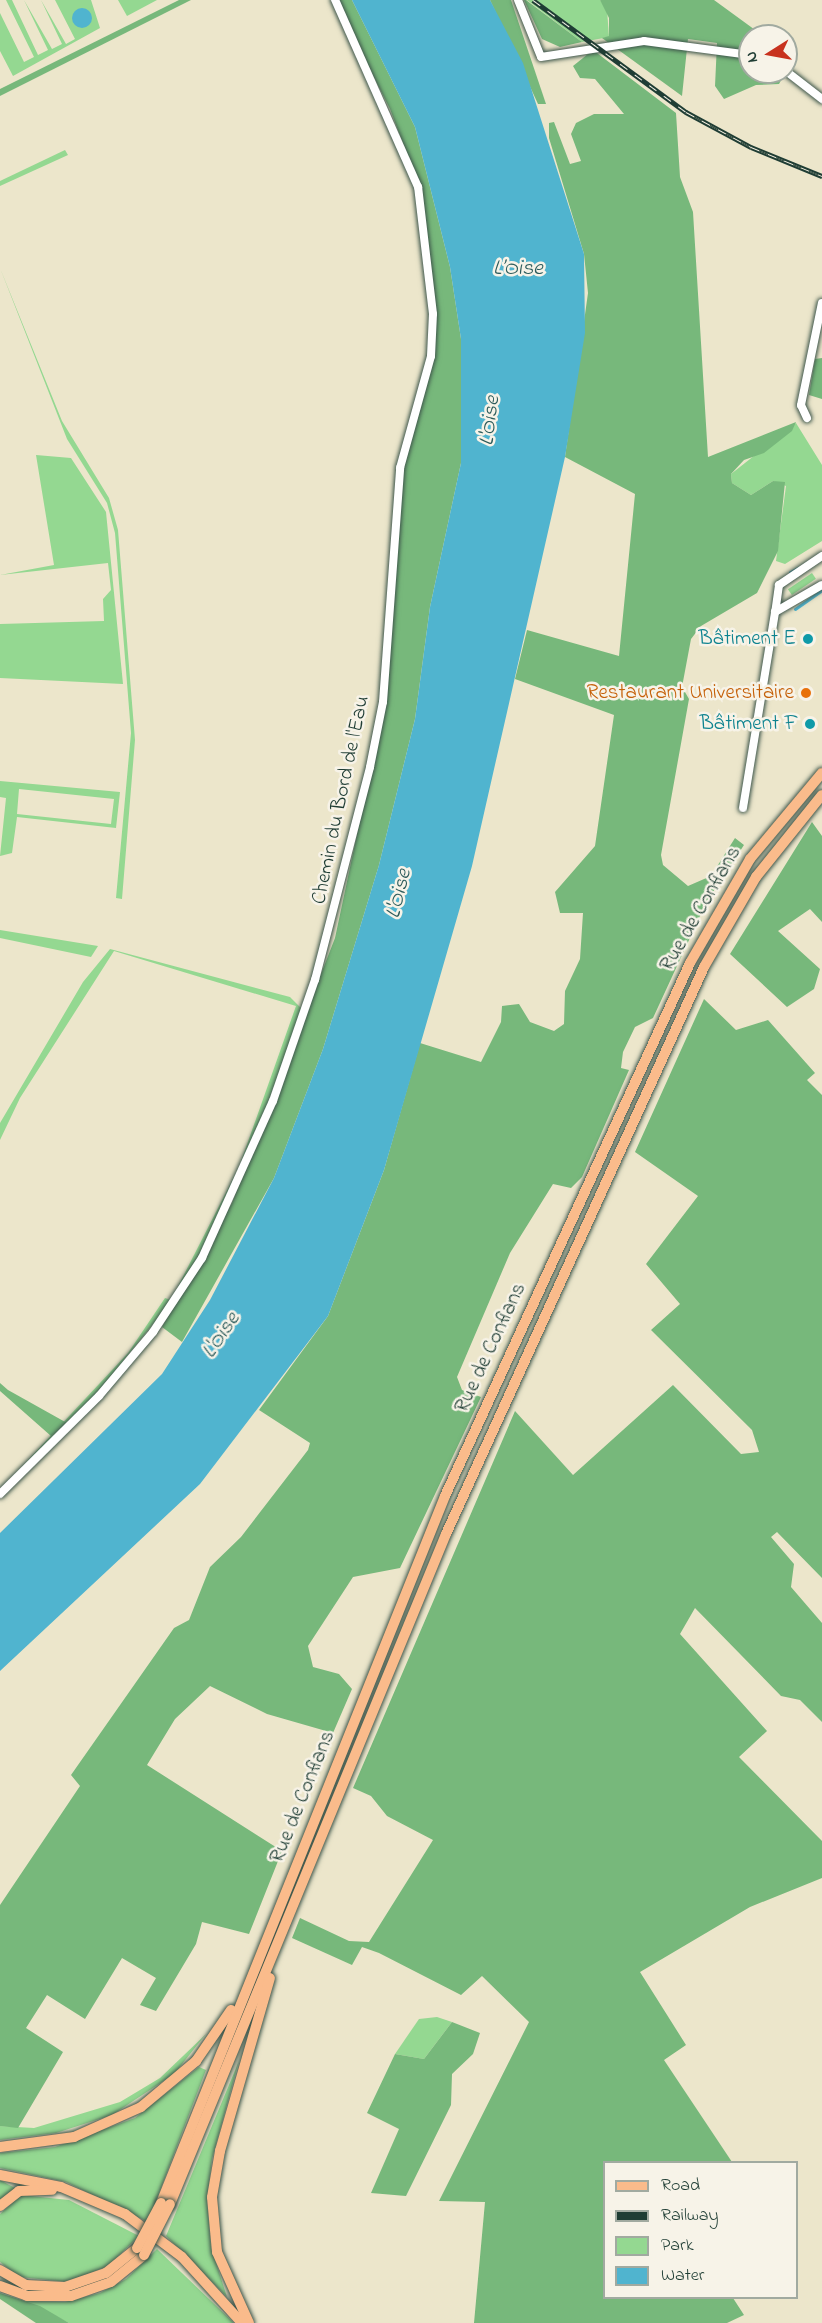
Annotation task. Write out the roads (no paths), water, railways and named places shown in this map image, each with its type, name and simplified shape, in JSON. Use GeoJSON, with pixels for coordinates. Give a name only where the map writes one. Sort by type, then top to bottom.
{"type":"FeatureCollection","features":[{"type":"Feature","properties":{"kind":"main road","name":"Rue de Conflans"},"geometry":{"type":"LineString","coordinates":[[253,1971],[445,1496],[690,963],[750,858],[822,773]]}},
{"type":"Feature","properties":{"kind":"main road","name":"Rue de Conflans"},"geometry":{"type":"LineString","coordinates":[[281,1934],[451,1524],[705,967],[756,877],[822,795]]}},
{"type":"Feature","properties":{"kind":"main road"},"geometry":{"type":"LineString","coordinates":[[0,2286],[35,2297],[71,2296],[111,2282],[140,2251],[165,2204],[281,1934]]}},
{"type":"Feature","properties":{"kind":"main road"},"geometry":{"type":"LineString","coordinates":[[249,2323],[221,2264],[212,2198],[220,2151],[281,1934]]}},
{"type":"Feature","properties":{"kind":"main road"},"geometry":{"type":"LineString","coordinates":[[0,2147],[74,2137],[122,2118],[157,2096],[206,2049],[253,1971]]}},
{"type":"Feature","properties":{"kind":"main road"},"geometry":{"type":"LineString","coordinates":[[165,2204],[253,1971]]}},
{"type":"Feature","properties":{"kind":"main road"},"geometry":{"type":"LineString","coordinates":[[0,2175],[85,2195],[163,2241],[242,2323]]}},
{"type":"Feature","properties":{"kind":"main road"},"geometry":{"type":"LineString","coordinates":[[0,2206],[24,2190],[85,2195]]}},
{"type":"Feature","properties":{"kind":"main road"},"geometry":{"type":"LineString","coordinates":[[0,2270],[26,2284],[65,2287],[106,2273],[140,2251]]}},
{"type":"Feature","properties":{"kind":"street","name":"Chemin du Bord de l'Eau"},"geometry":{"type":"LineString","coordinates":[[0,1494],[99,1396],[157,1326],[202,1258],[269,1111],[319,969],[370,767],[383,702],[400,468],[431,356],[433,314],[418,187],[335,0]]}},
{"type":"Feature","properties":{"kind":"street"},"geometry":{"type":"LineString","coordinates":[[518,0],[541,57],[644,41],[738,53]]}},
{"type":"Feature","properties":{"kind":"street"},"geometry":{"type":"LineString","coordinates":[[798,80],[822,99]]}},
{"type":"Feature","properties":{"kind":"street"},"geometry":{"type":"LineString","coordinates":[[807,418],[801,405],[822,303]]}},
{"type":"Feature","properties":{"kind":"street"},"geometry":{"type":"LineString","coordinates":[[743,808],[779,585],[821,559]]}},
{"type":"Feature","properties":{"kind":"street"},"geometry":{"type":"LineString","coordinates":[[775,612],[822,585]]}},
{"type":"Feature","properties":{"kind":"water","name":"L’Oise"},"geometry":{"type":"Polygon","coordinates":[[[352,0],[490,0],[523,63],[584,254],[585,333],[565,457],[472,866],[384,1170],[328,1316],[200,1484],[0,1671],[0,1533],[162,1374],[210,1300],[274,1178],[323,1049],[379,865],[415,719],[430,607],[461,463],[461,339],[450,267],[415,127],[352,0]]]}},
{"type":"Feature","properties":{"kind":"water"},"geometry":{"type":"Polygon","coordinates":[[[82,8],[89,11],[92,18],[89,25],[82,28],[75,25],[72,18],[75,11],[82,8]]]}},
{"type":"Feature","properties":{"kind":"waterway"},"geometry":{"type":"LineString","coordinates":[[790,572],[798,568]]}},
{"type":"Feature","properties":{"kind":"waterway"},"geometry":{"type":"LineString","coordinates":[[795,609],[822,590]]}},
{"type":"Feature","properties":{"kind":"railway"},"geometry":{"type":"LineString","coordinates":[[533,0],[686,112],[751,147],[822,176]]}},
{"type":"Feature","properties":{"kind":"place","name":"Bâtiment E"},"geometry":{"type":"Point","coordinates":[808,639]}},
{"type":"Feature","properties":{"kind":"place","name":"Restaurant Universitaire"},"geometry":{"type":"Point","coordinates":[806,693]}},
{"type":"Feature","properties":{"kind":"place","name":"Bâtiment F"},"geometry":{"type":"Point","coordinates":[810,724]}},
{"type":"Feature","properties":{"kind":"water label","name":"L'Oise"},"geometry":{"type":"Point","coordinates":[491,421]}},
{"type":"Feature","properties":{"kind":"water label","name":"L'Oise"},"geometry":{"type":"Point","coordinates":[400,894]}},
{"type":"Feature","properties":{"kind":"water label","name":"L'Oise"},"geometry":{"type":"Point","coordinates":[222,1336]}}]}
